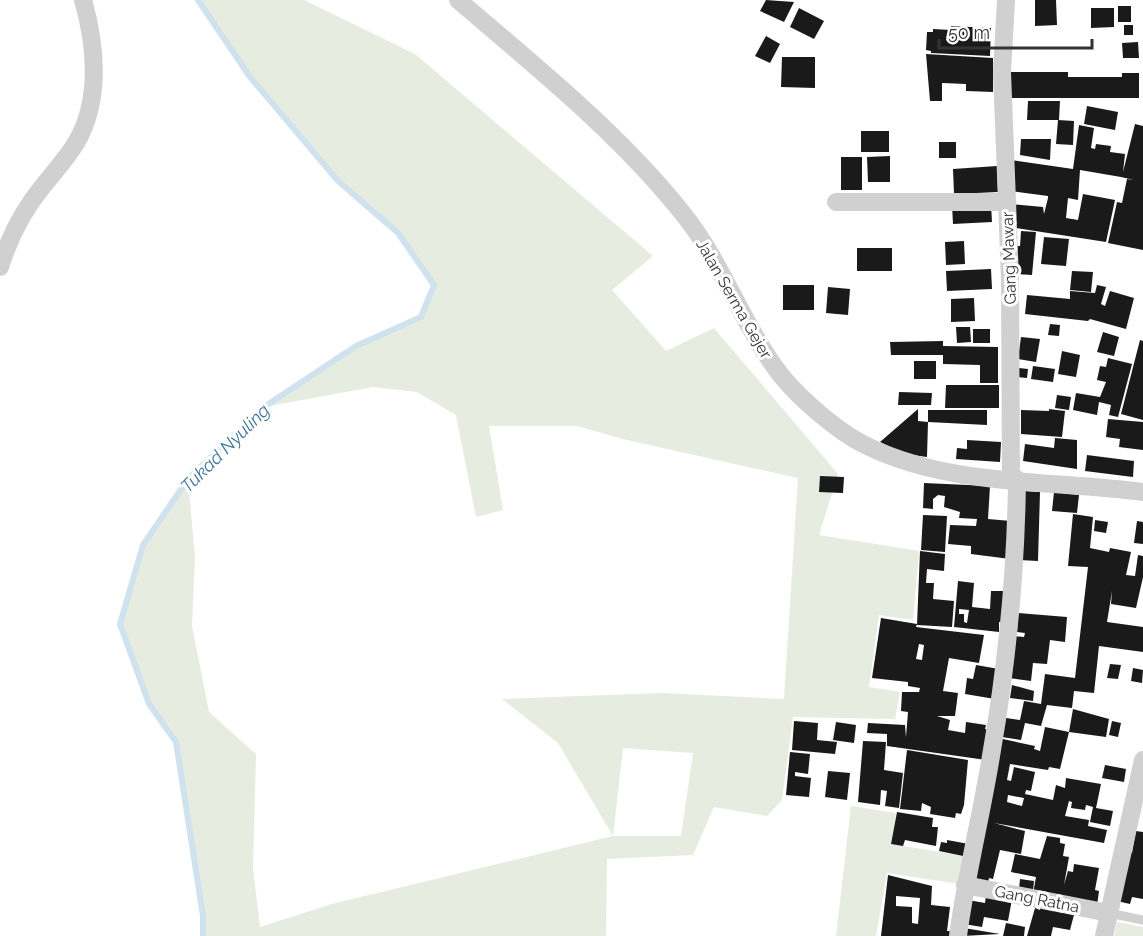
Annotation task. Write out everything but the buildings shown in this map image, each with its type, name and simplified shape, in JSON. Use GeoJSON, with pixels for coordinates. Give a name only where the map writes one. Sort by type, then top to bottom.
{"type":"FeatureCollection","features":[{"type":"Feature","properties":{"kind":"street"},"geometry":{"type":"LineString","coordinates":[[0,267],[18,224],[77,141],[87,118],[93,94],[94,72],[83,0]]}},
{"type":"Feature","properties":{"kind":"street","name":"Jalan Serma Gejer"},"geometry":{"type":"LineString","coordinates":[[458,0],[616,137],[686,216],[772,364],[806,400],[837,427],[866,446],[905,461],[944,471],[1143,492]]}},
{"type":"Feature","properties":{"kind":"street","name":"Gang Mawar"},"geometry":{"type":"LineString","coordinates":[[958,936],[965,885],[991,759],[1009,634],[1016,562],[1002,37],[1006,0]]}},
{"type":"Feature","properties":{"kind":"street"},"geometry":{"type":"LineString","coordinates":[[836,202],[1007,202]]}},
{"type":"Feature","properties":{"kind":"street"},"geometry":{"type":"LineString","coordinates":[[1104,936],[1140,790],[1143,760]]}},
{"type":"Feature","properties":{"kind":"street","name":"Gang Ratna"},"geometry":{"type":"LineString","coordinates":[[965,885],[1109,913]]}},
{"type":"Feature","properties":{"kind":"lane"},"geometry":{"type":"LineString","coordinates":[[1109,913],[1143,920]]}},
{"type":"Feature","properties":{"kind":"shaded area"},"geometry":{"type":"Polygon","coordinates":[[[198,0],[304,0],[415,54],[653,256],[612,290],[666,351],[714,328],[838,474],[819,535],[919,551],[913,620],[879,615],[869,687],[900,692],[895,719],[793,717],[782,800],[767,816],[714,807],[693,855],[607,859],[606,936],[203,936],[203,916],[176,742],[149,704],[120,624],[143,545],[188,479],[195,557],[192,626],[209,712],[256,754],[253,868],[260,927],[332,904],[613,836],[558,743],[502,699],[662,693],[784,699],[798,478],[627,440],[577,426],[489,426],[503,510],[476,517],[456,415],[417,392],[373,387],[264,407],[356,346],[421,317],[434,285],[398,233],[338,181],[250,77],[198,0]],[[623,748],[613,836],[681,836],[693,753],[623,748]]]}},
{"type":"Feature","properties":{"kind":"shaded area"},"geometry":{"type":"Polygon","coordinates":[[[851,806],[896,813],[891,844],[964,856],[960,884],[887,873],[876,936],[836,936],[851,806]]]}},
{"type":"Feature","properties":{"kind":"shaded area"},"geometry":{"type":"Polygon","coordinates":[[[1117,922],[1143,927],[1143,936],[1114,936],[1117,922]]]}},
{"type":"Feature","properties":{"kind":"waterway","name":"Tukad Nyuling"},"geometry":{"type":"LineString","coordinates":[[198,0],[250,77],[338,181],[398,233],[434,285],[421,317],[356,346],[264,407],[188,479],[143,545],[120,624],[149,704],[176,742],[203,916],[203,936]]}}]}
